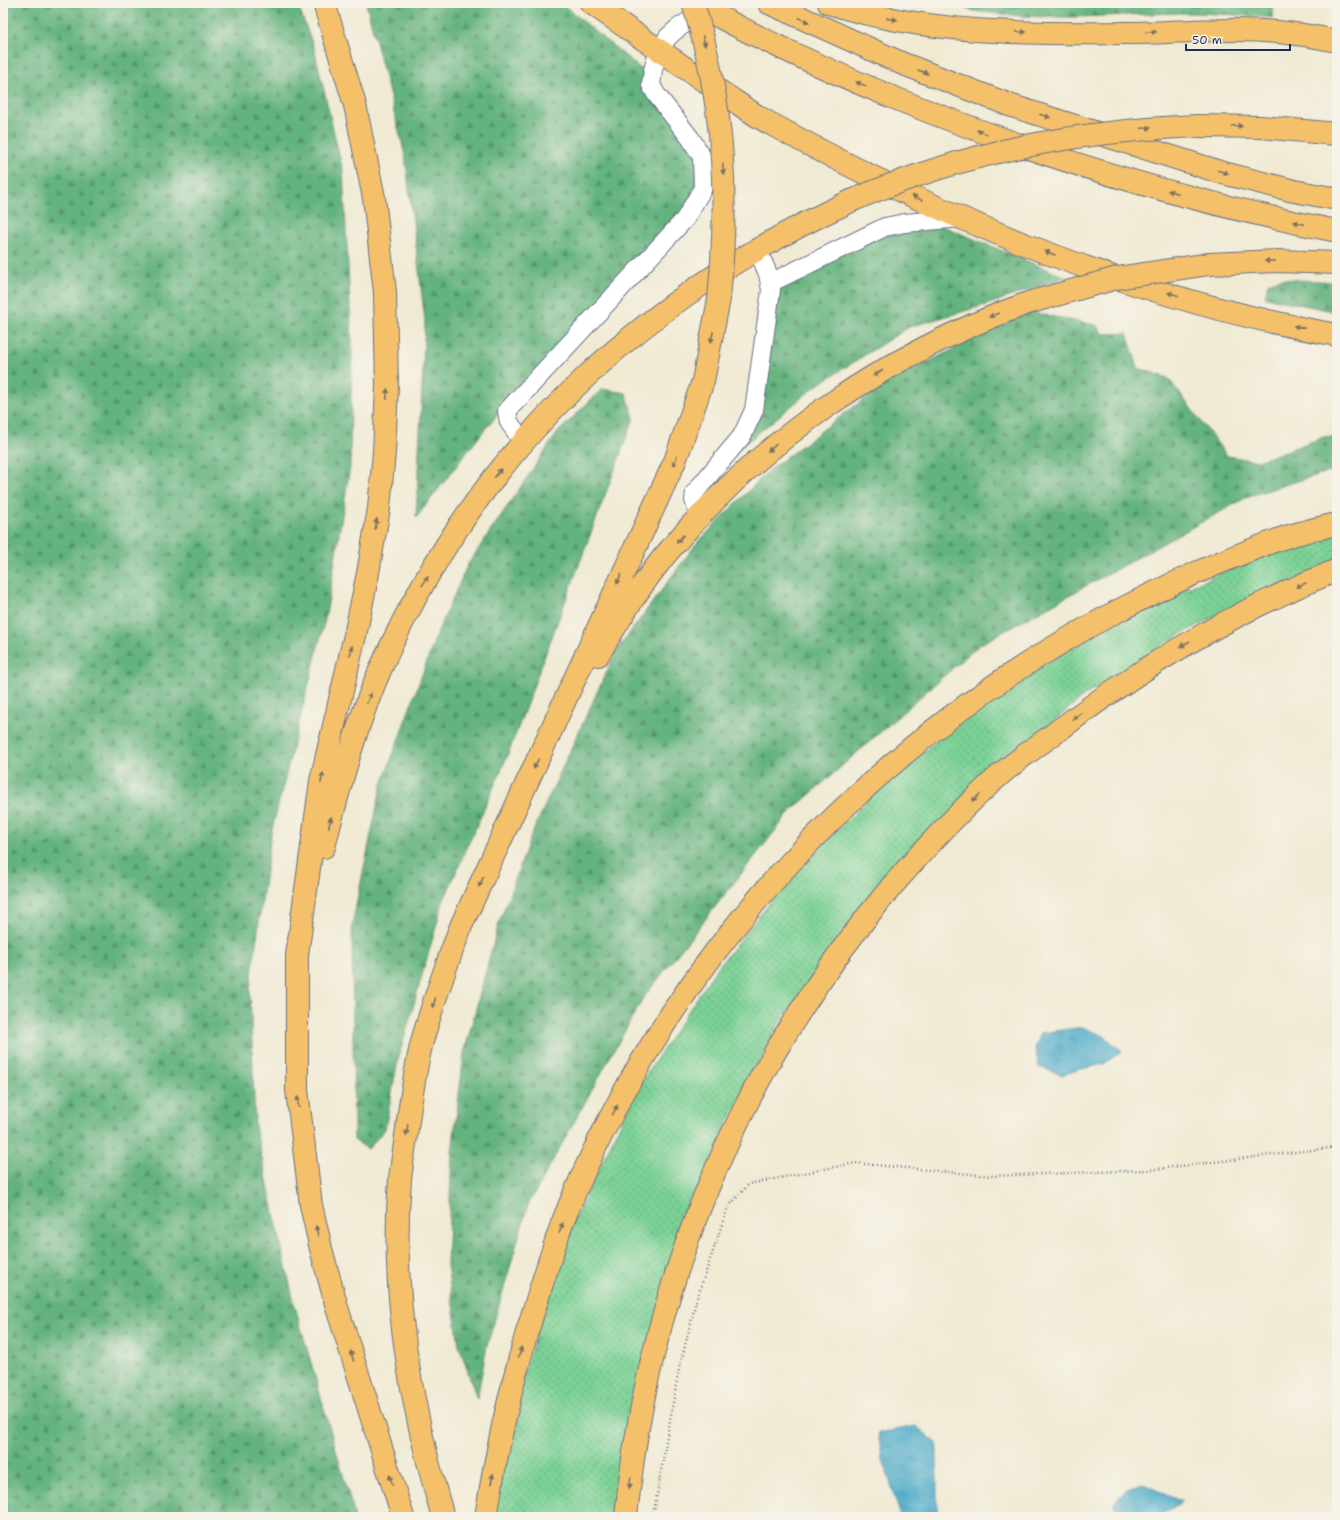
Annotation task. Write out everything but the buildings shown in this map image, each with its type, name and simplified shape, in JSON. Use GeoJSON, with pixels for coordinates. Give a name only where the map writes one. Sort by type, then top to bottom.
{"type":"FeatureCollection","features":[{"type":"Feature","properties":{"kind":"highway"},"geometry":{"type":"LineString","coordinates":[[324,3],[355,105],[374,198],[385,292],[387,386],[384,452],[379,508],[358,623],[321,781],[297,955],[297,1090],[311,1205],[321,1248],[338,1311],[403,1517]]}},
{"type":"Feature","properties":{"kind":"highway"},"geometry":{"type":"LineString","coordinates":[[591,3],[771,125],[855,168],[961,218],[1114,277],[1255,317],[1337,335]]}},
{"type":"Feature","properties":{"kind":"highway"},"geometry":{"type":"LineString","coordinates":[[769,3],[901,63],[1012,106],[1223,173],[1294,191],[1337,199]]}},
{"type":"Feature","properties":{"kind":"highway"},"geometry":{"type":"LineString","coordinates":[[830,3],[874,16],[980,31],[1126,33],[1236,30],[1310,36],[1337,41]]}},
{"type":"Feature","properties":{"kind":"highway"},"geometry":{"type":"LineString","coordinates":[[700,6],[841,76],[990,135],[1138,183],[1227,206],[1337,231]]}},
{"type":"Feature","properties":{"kind":"highway"},"geometry":{"type":"LineString","coordinates":[[443,1517],[418,1424],[406,1360],[400,1300],[398,1255],[400,1179],[410,1105],[423,1039],[440,983],[461,926],[675,461],[703,381],[719,299],[724,227],[722,144],[700,6]]}},
{"type":"Feature","properties":{"kind":"highway"},"geometry":{"type":"LineString","coordinates":[[297,955],[339,786],[357,731],[384,662],[417,595],[470,510],[523,442],[589,373],[623,343],[662,312],[757,248],[851,201],[939,168],[1010,148],[1086,134],[1154,127],[1198,126],[1284,129],[1337,134]]}},
{"type":"Feature","properties":{"kind":"highway"},"geometry":{"type":"LineString","coordinates":[[552,729],[631,601],[661,560],[700,516],[739,476],[792,431],[840,396],[938,340],[1031,302],[1117,278],[1209,264],[1277,261],[1337,263]]}},
{"type":"Feature","properties":{"kind":"highway"},"geometry":{"type":"LineString","coordinates":[[486,1517],[504,1420],[520,1351],[563,1222],[595,1150],[620,1101],[660,1033],[704,968],[760,896],[804,847],[856,795],[914,745],[1018,668],[1075,634],[1156,590],[1286,537],[1337,524]]}},
{"type":"Feature","properties":{"kind":"highway"},"geometry":{"type":"LineString","coordinates":[[626,1517],[635,1448],[646,1385],[658,1335],[690,1233],[719,1159],[746,1105],[783,1039],[821,979],[844,947],[913,862],[952,821],[1001,774],[1090,706],[1143,669],[1249,609],[1337,570]]}},
{"type":"Feature","properties":{"kind":"lane"},"geometry":{"type":"LineString","coordinates":[[523,442],[509,422],[507,411],[685,219],[703,188],[702,157],[691,139],[656,94],[651,85],[653,70],[659,50],[668,37],[678,28],[691,20],[700,6]]}},
{"type":"Feature","properties":{"kind":"lane"},"geometry":{"type":"LineString","coordinates":[[770,283],[885,227],[905,223],[961,218]]}},
{"type":"Feature","properties":{"kind":"lane"},"geometry":{"type":"LineString","coordinates":[[700,516],[694,500],[695,492],[742,436],[754,410],[771,290],[770,283],[757,248]]}},
{"type":"Feature","properties":{"kind":"path"},"geometry":{"type":"LineString","coordinates":[[653,1517],[678,1374],[696,1301],[728,1207],[749,1184],[855,1163],[990,1176],[1148,1170],[1337,1147]]}},
{"type":"Feature","properties":{"kind":"green space"},"geometry":{"type":"Polygon","coordinates":[[[3,3],[297,3],[314,48],[343,171],[352,344],[350,467],[326,615],[271,834],[250,989],[255,1126],[294,1303],[355,1517],[3,1517],[3,3]]]}},
{"type":"Feature","properties":{"kind":"green space"},"geometry":{"type":"Polygon","coordinates":[[[366,3],[561,3],[641,69],[695,136],[703,173],[683,211],[486,428],[416,518],[425,321],[405,155],[366,3]]]}},
{"type":"Feature","properties":{"kind":"green space"},"geometry":{"type":"Polygon","coordinates":[[[949,3],[1273,3],[1273,18],[1194,13],[1068,17],[1022,16],[974,11],[949,3]]]}},
{"type":"Feature","properties":{"kind":"green space"},"geometry":{"type":"Polygon","coordinates":[[[923,218],[1066,277],[989,304],[909,327],[816,386],[703,478],[759,410],[782,272],[923,218]]]}},
{"type":"Feature","properties":{"kind":"green space"},"geometry":{"type":"Polygon","coordinates":[[[1280,279],[1337,282],[1337,312],[1265,297],[1268,283],[1280,279]]]}},
{"type":"Feature","properties":{"kind":"green space"},"geometry":{"type":"Polygon","coordinates":[[[1029,312],[1096,325],[1103,334],[1127,333],[1138,368],[1168,378],[1227,456],[1258,461],[1324,437],[1337,436],[1337,469],[1249,496],[979,645],[790,812],[643,998],[528,1205],[487,1346],[477,1399],[459,1345],[447,1265],[452,1152],[464,1053],[498,926],[531,836],[616,651],[696,544],[767,472],[885,383],[1029,312]]]}},
{"type":"Feature","properties":{"kind":"green space"},"geometry":{"type":"Polygon","coordinates":[[[602,389],[626,393],[634,418],[507,757],[443,902],[398,1060],[385,1129],[368,1149],[354,1140],[352,925],[381,787],[438,631],[468,564],[558,432],[602,389]]]}},
{"type":"Feature","properties":{"kind":"green space"},"geometry":{"type":"Polygon","coordinates":[[[1337,531],[1337,561],[1244,601],[1170,640],[1085,695],[1009,758],[850,926],[779,1023],[720,1137],[618,1517],[495,1517],[508,1420],[575,1218],[639,1086],[715,971],[789,879],[880,788],[969,714],[1058,656],[1146,607],[1228,570],[1337,531]]]}},
{"type":"Feature","properties":{"kind":"water"},"geometry":{"type":"Polygon","coordinates":[[[1083,1027],[1104,1036],[1122,1051],[1104,1064],[1062,1075],[1039,1067],[1035,1048],[1041,1033],[1083,1027]]]}},
{"type":"Feature","properties":{"kind":"water"},"geometry":{"type":"Polygon","coordinates":[[[916,1426],[937,1443],[937,1507],[939,1517],[901,1517],[883,1460],[878,1433],[916,1426]]]}},
{"type":"Feature","properties":{"kind":"water"},"geometry":{"type":"Polygon","coordinates":[[[1142,1484],[1183,1501],[1158,1517],[1118,1517],[1114,1503],[1127,1489],[1142,1484]]]}}]}
